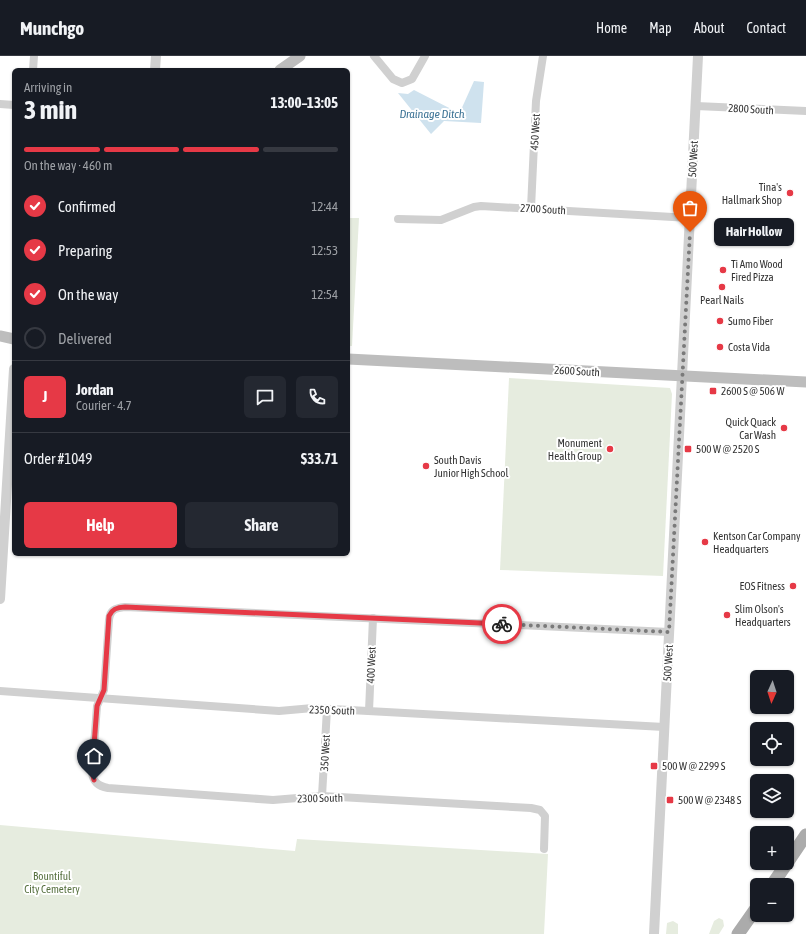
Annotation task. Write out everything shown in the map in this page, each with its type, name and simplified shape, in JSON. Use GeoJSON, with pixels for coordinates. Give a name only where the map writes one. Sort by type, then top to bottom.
{"type":"FeatureCollection","features":[{"type":"Feature","properties":{"kind":"main road"},"geometry":{"type":"LineString","coordinates":[[283,68],[300,56]]}},
{"type":"Feature","properties":{"kind":"main road"},"geometry":{"type":"LineString","coordinates":[[0,336],[12,339]]}},
{"type":"Feature","properties":{"kind":"main road","name":"2600 South"},"geometry":{"type":"LineString","coordinates":[[350,359],[806,382]]}},
{"type":"Feature","properties":{"kind":"main road"},"geometry":{"type":"LineString","coordinates":[[794,853],[806,835]]}},
{"type":"Feature","properties":{"kind":"main road"},"geometry":{"type":"LineString","coordinates":[[738,934],[750,917]]}},
{"type":"Feature","properties":{"kind":"street"},"geometry":{"type":"LineString","coordinates":[[33,68],[34,56]]}},
{"type":"Feature","properties":{"kind":"street"},"geometry":{"type":"LineString","coordinates":[[155,68],[156,56]]}},
{"type":"Feature","properties":{"kind":"street"},"geometry":{"type":"LineString","coordinates":[[374,56],[393,79],[402,84],[412,79],[425,56]]}},
{"type":"Feature","properties":{"kind":"street","name":"450 West"},"geometry":{"type":"LineString","coordinates":[[531,208],[536,101],[543,56]]}},
{"type":"Feature","properties":{"kind":"street","name":"500 West"},"geometry":{"type":"LineString","coordinates":[[654,934],[698,56]]}},
{"type":"Feature","properties":{"kind":"street"},"geometry":{"type":"LineString","coordinates":[[0,104],[12,105]]}},
{"type":"Feature","properties":{"kind":"street","name":"2800 South"},"geometry":{"type":"LineString","coordinates":[[696,106],[806,111]]}},
{"type":"Feature","properties":{"kind":"street","name":"2700 South"},"geometry":{"type":"LineString","coordinates":[[398,219],[441,220],[474,207],[481,206],[690,218]]}},
{"type":"Feature","properties":{"kind":"street"},"geometry":{"type":"LineString","coordinates":[[0,598],[12,402]]}},
{"type":"Feature","properties":{"kind":"street"},"geometry":{"type":"LineString","coordinates":[[100,698],[104,690],[109,616],[116,608],[125,607],[669,632]]}},
{"type":"Feature","properties":{"kind":"street","name":"400 West"},"geometry":{"type":"LineString","coordinates":[[369,711],[373,618]]}},
{"type":"Feature","properties":{"kind":"street","name":"2350 South"},"geometry":{"type":"LineString","coordinates":[[0,691],[285,711],[307,708],[664,727]]}},
{"type":"Feature","properties":{"kind":"street","name":"2300 South"},"geometry":{"type":"LineString","coordinates":[[100,698],[97,706],[92,772],[96,784],[108,788],[273,800],[322,796],[531,808],[540,810],[546,819],[544,849]]}},
{"type":"Feature","properties":{"kind":"street","name":"350 West"},"geometry":{"type":"LineString","coordinates":[[322,796],[327,709]]}},
{"type":"Feature","properties":{"kind":"green space"},"geometry":{"type":"Polygon","coordinates":[[[350,218],[359,218],[352,346],[350,346],[350,218]]]}},
{"type":"Feature","properties":{"kind":"green space"},"geometry":{"type":"Polygon","coordinates":[[[509,378],[670,388],[672,394],[663,576],[500,570],[509,378]]]}},
{"type":"Feature","properties":{"kind":"green space","name":"Bountiful City Cemetery"},"geometry":{"type":"Polygon","coordinates":[[[0,825],[295,851],[297,839],[548,854],[544,934],[0,934],[0,825]]]}},
{"type":"Feature","properties":{"kind":"green space"},"geometry":{"type":"Polygon","coordinates":[[[719,918],[723,920],[724,926],[719,934],[709,934],[714,921],[719,918]]]}},
{"type":"Feature","properties":{"kind":"green space"},"geometry":{"type":"Polygon","coordinates":[[[673,921],[678,924],[678,934],[666,934],[667,923],[673,921]]]}},
{"type":"Feature","properties":{"kind":"water","name":"Drainage Ditch"},"geometry":{"type":"Polygon","coordinates":[[[474,81],[484,82],[481,123],[444,121],[431,134],[398,93],[408,94],[414,90],[457,112],[460,112],[474,81]]]}},
{"type":"Feature","properties":{"kind":"way so far"},"geometry":{"type":"LineString","coordinates":[[502,624],[669,632],[690,232]]}},
{"type":"Feature","properties":{"kind":"place","name":"Tina's Hallmark Shop"},"geometry":{"type":"Point","coordinates":[790,193]}},
{"type":"Feature","properties":{"kind":"place","name":"Hair Hollow"},"geometry":{"type":"Point","coordinates":[690,232]}},
{"type":"Feature","properties":{"kind":"place","name":"Ti Amo Wood Fired Pizza"},"geometry":{"type":"Point","coordinates":[723,270]}},
{"type":"Feature","properties":{"kind":"place","name":"Pearl Nails"},"geometry":{"type":"Point","coordinates":[722,287]}},
{"type":"Feature","properties":{"kind":"place","name":"Sumo Fiber"},"geometry":{"type":"Point","coordinates":[720,321]}},
{"type":"Feature","properties":{"kind":"place","name":"Costa Vida"},"geometry":{"type":"Point","coordinates":[720,347]}},
{"type":"Feature","properties":{"kind":"place","name":"2600 S @ 506 W"},"geometry":{"type":"Point","coordinates":[713,391]}},
{"type":"Feature","properties":{"kind":"place","name":"Quick Quack Car Wash"},"geometry":{"type":"Point","coordinates":[784,428]}},
{"type":"Feature","properties":{"kind":"place","name":"Monument Health Group"},"geometry":{"type":"Point","coordinates":[610,449]}},
{"type":"Feature","properties":{"kind":"place","name":"500 W @ 2520 S"},"geometry":{"type":"Point","coordinates":[688,449]}},
{"type":"Feature","properties":{"kind":"place","name":"South Davis Junior High School"},"geometry":{"type":"Point","coordinates":[426,466]}},
{"type":"Feature","properties":{"kind":"place","name":"Kentson Car Company Headquarters"},"geometry":{"type":"Point","coordinates":[705,542]}},
{"type":"Feature","properties":{"kind":"place","name":"EOS Fitness"},"geometry":{"type":"Point","coordinates":[793,586]}},
{"type":"Feature","properties":{"kind":"place","name":"Slim Olson's Headquarters"},"geometry":{"type":"Point","coordinates":[727,615]}},
{"type":"Feature","properties":{"kind":"place","name":"500 W @ 2299 S"},"geometry":{"type":"Point","coordinates":[654,766]}},
{"type":"Feature","properties":{"kind":"place","name":"500 W @ 2348 S"},"geometry":{"type":"Point","coordinates":[670,800]}},
{"type":"Feature","properties":{"kind":"route"},"geometry":{"type":"LineString","coordinates":[[94,780],[92,772],[97,706],[104,690],[109,616],[110,613],[116,608],[125,607],[502,624]]}}]}
